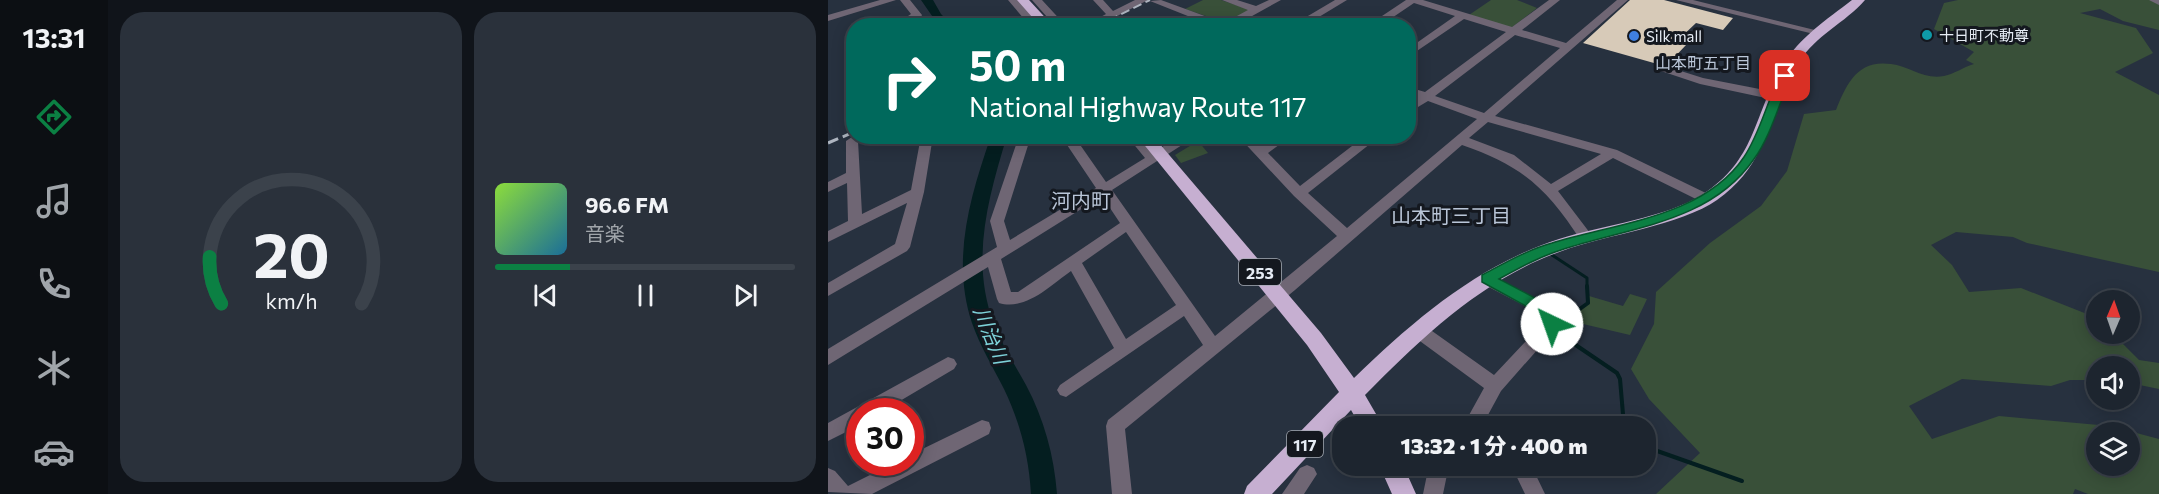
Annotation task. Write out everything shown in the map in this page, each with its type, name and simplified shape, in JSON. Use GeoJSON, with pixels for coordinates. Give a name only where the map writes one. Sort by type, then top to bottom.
{"type":"FeatureCollection","features":[{"type":"Feature","properties":{"kind":"highway"},"geometry":{"type":"LineString","coordinates":[[1023,0],[1040,18]]}},
{"type":"Feature","properties":{"kind":"highway","name":"117"},"geometry":{"type":"LineString","coordinates":[[1256,494],[1353,394],[1419,331],[1465,293],[1525,258],[1586,237],[1671,214],[1707,199],[1732,180],[1750,157],[1774,96],[1796,55],[1818,32],[1859,0]]}},
{"type":"Feature","properties":{"kind":"highway","name":"253"},"geometry":{"type":"LineString","coordinates":[[1163,149],[1278,294],[1353,394],[1365,416]]}},
{"type":"Feature","properties":{"kind":"highway"},"geometry":{"type":"LineString","coordinates":[[1396,476],[1404,494]]}},
{"type":"Feature","properties":{"kind":"street"},"geometry":{"type":"LineString","coordinates":[[828,18],[891,0]]}},
{"type":"Feature","properties":{"kind":"street"},"geometry":{"type":"LineString","coordinates":[[905,0],[916,15],[911,18]]}},
{"type":"Feature","properties":{"kind":"street"},"geometry":{"type":"LineString","coordinates":[[1013,0],[1029,18]]}},
{"type":"Feature","properties":{"kind":"street"},"geometry":{"type":"LineString","coordinates":[[1037,0],[1054,18]]}},
{"type":"Feature","properties":{"kind":"street"},"geometry":{"type":"LineString","coordinates":[[1098,0],[1116,17]]}},
{"type":"Feature","properties":{"kind":"street"},"geometry":{"type":"LineString","coordinates":[[1116,17],[1143,0]]}},
{"type":"Feature","properties":{"kind":"street"},"geometry":{"type":"LineString","coordinates":[[1227,0],[1257,10]]}},
{"type":"Feature","properties":{"kind":"street"},"geometry":{"type":"LineString","coordinates":[[1241,18],[1276,0]]}},
{"type":"Feature","properties":{"kind":"street"},"geometry":{"type":"LineString","coordinates":[[1310,18],[1342,0]]}},
{"type":"Feature","properties":{"kind":"street"},"geometry":{"type":"LineString","coordinates":[[1385,18],[1413,0],[1567,47]]}},
{"type":"Feature","properties":{"kind":"street"},"geometry":{"type":"LineString","coordinates":[[1416,104],[1555,0]]}},
{"type":"Feature","properties":{"kind":"street"},"geometry":{"type":"LineString","coordinates":[[1122,494],[1115,426],[1347,237],[1623,0]]}},
{"type":"Feature","properties":{"kind":"street"},"geometry":{"type":"LineString","coordinates":[[1681,0],[1818,32]]}},
{"type":"Feature","properties":{"kind":"street"},"geometry":{"type":"LineString","coordinates":[[2154,0],[2159,2]]}},
{"type":"Feature","properties":{"kind":"street"},"geometry":{"type":"LineString","coordinates":[[1113,18],[1157,1],[1203,18]]}},
{"type":"Feature","properties":{"kind":"street"},"geometry":{"type":"LineString","coordinates":[[1416,48],[1463,15]]}},
{"type":"Feature","properties":{"kind":"street"},"geometry":{"type":"LineString","coordinates":[[1665,69],[1700,81],[1774,96]]}},
{"type":"Feature","properties":{"kind":"street"},"geometry":{"type":"LineString","coordinates":[[1416,93],[1487,118],[1612,153],[1707,199]]}},
{"type":"Feature","properties":{"kind":"street"},"geometry":{"type":"LineString","coordinates":[[1462,140],[1508,158],[1567,207],[1586,237]]}},
{"type":"Feature","properties":{"kind":"street"},"geometry":{"type":"LineString","coordinates":[[852,144],[855,223]]}},
{"type":"Feature","properties":{"kind":"street"},"geometry":{"type":"LineString","coordinates":[[828,290],[902,247],[917,192],[926,144]]}},
{"type":"Feature","properties":{"kind":"street"},"geometry":{"type":"LineString","coordinates":[[1022,144],[998,221],[995,256],[1005,299],[1013,300],[1127,225]]}},
{"type":"Feature","properties":{"kind":"street"},"geometry":{"type":"LineString","coordinates":[[1072,144],[1102,191],[1213,346]]}},
{"type":"Feature","properties":{"kind":"street"},"geometry":{"type":"LineString","coordinates":[[1252,144],[1299,193],[1347,237]]}},
{"type":"Feature","properties":{"kind":"street"},"geometry":{"type":"LineString","coordinates":[[1260,153],[1273,144]]}},
{"type":"Feature","properties":{"kind":"street"},"geometry":{"type":"LineString","coordinates":[[1299,193],[1363,144]]}},
{"type":"Feature","properties":{"kind":"street"},"geometry":{"type":"LineString","coordinates":[[829,356],[1102,191],[1163,149]]}},
{"type":"Feature","properties":{"kind":"street"},"geometry":{"type":"LineString","coordinates":[[1549,191],[1612,153]]}},
{"type":"Feature","properties":{"kind":"street"},"geometry":{"type":"LineString","coordinates":[[828,188],[852,175]]}},
{"type":"Feature","properties":{"kind":"street"},"geometry":{"type":"LineString","coordinates":[[828,237],[917,192]]}},
{"type":"Feature","properties":{"kind":"street"},"geometry":{"type":"LineString","coordinates":[[1074,262],[1124,350]]}},
{"type":"Feature","properties":{"kind":"street"},"geometry":{"type":"LineString","coordinates":[[1478,416],[1495,386],[1552,324],[1553,319],[1549,312],[1487,279]]}},
{"type":"Feature","properties":{"kind":"street"},"geometry":{"type":"LineString","coordinates":[[1065,390],[1185,307]]}},
{"type":"Feature","properties":{"kind":"street"},"geometry":{"type":"LineString","coordinates":[[1419,331],[1495,386]]}},
{"type":"Feature","properties":{"kind":"street"},"geometry":{"type":"LineString","coordinates":[[889,398],[948,364]]}},
{"type":"Feature","properties":{"kind":"street"},"geometry":{"type":"LineString","coordinates":[[828,433],[846,423]]}},
{"type":"Feature","properties":{"kind":"street"},"geometry":{"type":"LineString","coordinates":[[852,494],[982,428]]}},
{"type":"Feature","properties":{"kind":"street"},"geometry":{"type":"LineString","coordinates":[[1292,494],[1307,474]]}},
{"type":"Feature","properties":{"kind":"street"},"geometry":{"type":"LineString","coordinates":[[1433,494],[1435,476]]}},
{"type":"Feature","properties":{"kind":"street"},"geometry":{"type":"LineString","coordinates":[[1526,476],[1535,494]]}},
{"type":"Feature","properties":{"kind":"street"},"geometry":{"type":"LineString","coordinates":[[828,477],[842,494]]}},
{"type":"Feature","properties":{"kind":"green space"},"geometry":{"type":"Polygon","coordinates":[[[1203,0],[1221,0],[1251,10],[1236,18],[1212,18],[1185,9],[1203,0]]]}},
{"type":"Feature","properties":{"kind":"green space"},"geometry":{"type":"Polygon","coordinates":[[[1491,0],[1517,0],[1537,8],[1511,28],[1469,15],[1491,0]]]}},
{"type":"Feature","properties":{"kind":"green space"},"geometry":{"type":"Polygon","coordinates":[[[1958,0],[2159,0],[2159,30],[2123,21],[2100,9],[2080,13],[2136,28],[2153,53],[2115,72],[2159,95],[2159,272],[2027,243],[2013,237],[1956,232],[1931,245],[1952,265],[1969,292],[2021,288],[2086,314],[2086,344],[2123,344],[2135,356],[2086,356],[2086,380],[2070,380],[2051,386],[1962,379],[1909,406],[1932,439],[1999,416],[2086,424],[2086,476],[2140,476],[2140,434],[2159,439],[2159,494],[2088,494],[2075,489],[2073,494],[1656,494],[1700,453],[1649,399],[1631,369],[1654,324],[1656,292],[1710,243],[1761,206],[1787,171],[1804,114],[1836,110],[1849,83],[1861,70],[1879,64],[1891,64],[1937,77],[1974,64],[1966,60],[1974,52],[1934,29],[1944,3],[1958,0]]]}},
{"type":"Feature","properties":{"kind":"green space"},"geometry":{"type":"Polygon","coordinates":[[[1193,144],[1200,144],[1208,153],[1181,163],[1175,155],[1193,144]]]}},
{"type":"Feature","properties":{"kind":"green space"},"geometry":{"type":"Polygon","coordinates":[[[1630,294],[1647,299],[1630,335],[1566,320],[1590,303],[1589,296],[1623,306],[1630,294]]]}},
{"type":"Feature","properties":{"kind":"green space"},"geometry":{"type":"Polygon","coordinates":[[[2140,360],[2159,363],[2159,389],[2140,385],[2140,360]]]}},
{"type":"Feature","properties":{"kind":"building","name":"Silk mall"},"geometry":{"type":"Polygon","coordinates":[[[1630,0],[1664,0],[1733,18],[1723,30],[1696,23],[1676,42],[1686,45],[1668,64],[1661,65],[1583,43],[1630,0]]]}},
{"type":"Feature","properties":{"kind":"waterway","name":"川治川"},"geometry":{"type":"LineString","coordinates":[[927,0],[938,18]]}},
{"type":"Feature","properties":{"kind":"waterway","name":"川治川"},"geometry":{"type":"LineString","coordinates":[[997,144],[974,229],[972,252],[976,299],[993,346],[1017,391],[1031,424],[1041,463],[1044,494]]}},
{"type":"Feature","properties":{"kind":"waterway"},"geometry":{"type":"LineString","coordinates":[[1552,255],[1587,278],[1587,286]]}},
{"type":"Feature","properties":{"kind":"waterway"},"geometry":{"type":"LineString","coordinates":[[1587,286],[1588,303],[1566,319],[1558,333],[1617,373],[1620,379],[1623,416]]}},
{"type":"Feature","properties":{"kind":"waterway"},"geometry":{"type":"LineString","coordinates":[[1656,451],[1742,481]]}},
{"type":"Feature","properties":{"kind":"railway"},"geometry":{"type":"LineString","coordinates":[[1113,18],[1150,0]]}},
{"type":"Feature","properties":{"kind":"railway"},"geometry":{"type":"LineString","coordinates":[[828,143],[846,135]]}},
{"type":"Feature","properties":{"kind":"place","name":"十日町不動尊"},"geometry":{"type":"Point","coordinates":[1927,35]}},
{"type":"Feature","properties":{"kind":"place","name":"Silk mall"},"geometry":{"type":"Point","coordinates":[1634,36]}},
{"type":"Feature","properties":{"kind":"district","name":"山本町五丁目"},"geometry":{"type":"Point","coordinates":[1703,62]}},
{"type":"Feature","properties":{"kind":"district","name":"河内町"},"geometry":{"type":"Point","coordinates":[1081,200]}},
{"type":"Feature","properties":{"kind":"district","name":"山本町三丁目"},"geometry":{"type":"Point","coordinates":[1451,215]}},
{"type":"Feature","properties":{"kind":"route"},"geometry":{"type":"LineString","coordinates":[[1552,324],[1553,319],[1549,312],[1487,279],[1525,258],[1555,247],[1671,214],[1707,199],[1732,180],[1750,157],[1774,96],[1785,76]]}}]}
